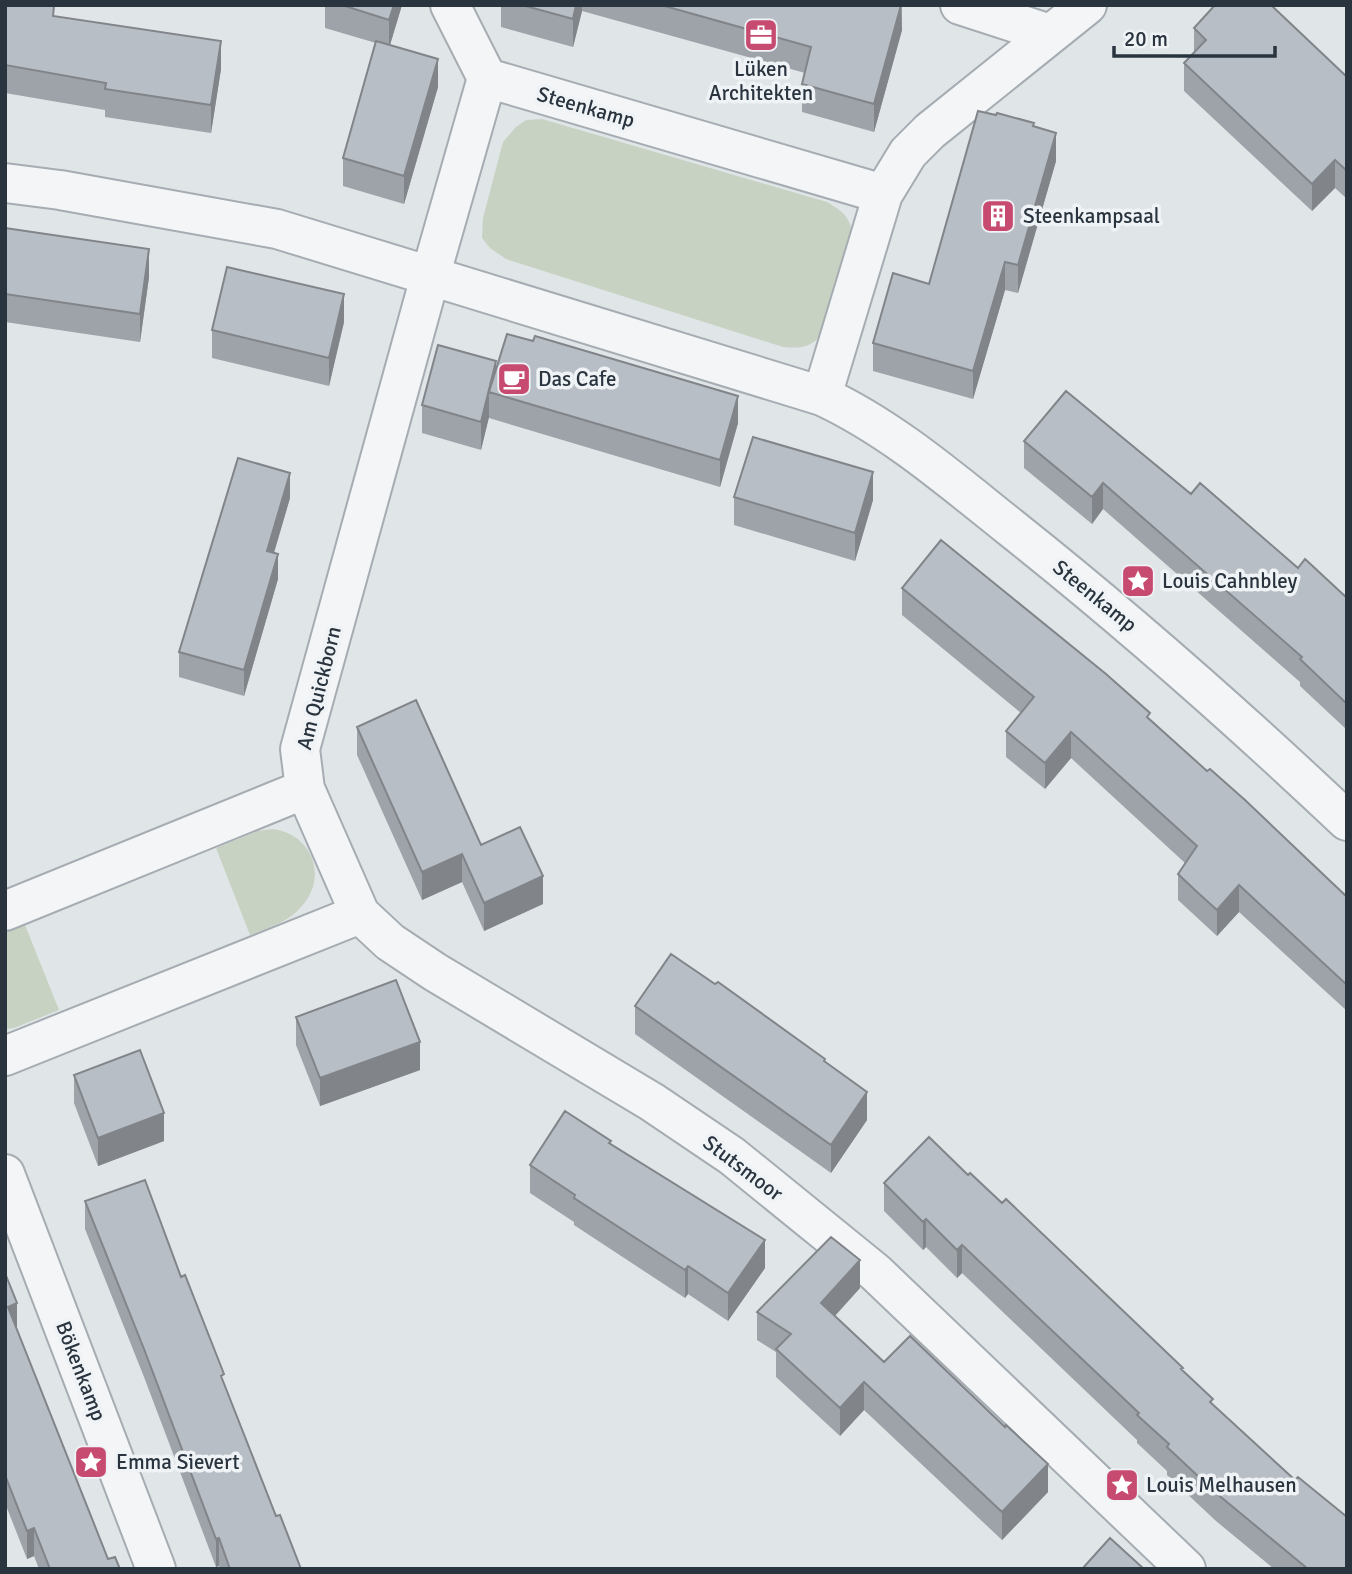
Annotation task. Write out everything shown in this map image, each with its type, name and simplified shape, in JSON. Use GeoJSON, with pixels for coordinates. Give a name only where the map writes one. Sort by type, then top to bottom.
{"type":"FeatureCollection","features":[{"type":"Feature","properties":{"kind":"street"},"geometry":{"type":"LineString","coordinates":[[430,277],[487,78],[450,5]]}},
{"type":"Feature","properties":{"kind":"street"},"geometry":{"type":"LineString","coordinates":[[960,5],[1050,34]]}},
{"type":"Feature","properties":{"kind":"street"},"geometry":{"type":"LineString","coordinates":[[822,397],[883,194],[908,153],[930,131],[1087,5]]}},
{"type":"Feature","properties":{"kind":"street","name":"Steenkamp"},"geometry":{"type":"LineString","coordinates":[[487,78],[883,194]]}},
{"type":"Feature","properties":{"kind":"street","name":"Steenkamp"},"geometry":{"type":"LineString","coordinates":[[5,183],[60,190],[277,229],[822,397],[849,409],[932,465],[1099,598],[1222,704],[1347,821]]}},
{"type":"Feature","properties":{"kind":"street","name":"Am Quickborn"},"geometry":{"type":"LineString","coordinates":[[304,789],[300,749],[430,277]]}},
{"type":"Feature","properties":{"kind":"street"},"geometry":{"type":"LineString","coordinates":[[5,911],[304,789]]}},
{"type":"Feature","properties":{"kind":"street","name":"Stutsmoor"},"geometry":{"type":"LineString","coordinates":[[304,789],[360,914],[390,942],[652,1102],[732,1156],[875,1272],[1186,1569]]}},
{"type":"Feature","properties":{"kind":"street"},"geometry":{"type":"LineString","coordinates":[[5,1056],[360,914]]}},
{"type":"Feature","properties":{"kind":"street","name":"Bökenkamp"},"geometry":{"type":"LineString","coordinates":[[5,1174],[156,1569]]}},
{"type":"Feature","properties":{"kind":"green space"},"geometry":{"type":"Polygon","coordinates":[[[542,119],[827,202],[841,211],[850,224],[849,247],[835,300],[818,338],[806,346],[783,347],[506,259],[490,248],[482,238],[483,218],[503,142],[526,120],[542,119]]]}},
{"type":"Feature","properties":{"kind":"green space"},"geometry":{"type":"Polygon","coordinates":[[[272,829],[286,832],[306,847],[315,870],[314,882],[310,894],[297,912],[278,924],[250,935],[216,848],[257,831],[272,829]]]}},
{"type":"Feature","properties":{"kind":"green space"},"geometry":{"type":"Polygon","coordinates":[[[25,925],[59,1010],[5,1029],[5,933],[25,925]]]}},
{"type":"Feature","properties":{"kind":"building"},"geometry":{"type":"Polygon","coordinates":[[[5,5],[54,6],[53,16],[221,41],[211,105],[105,89],[106,83],[5,65],[5,5]]]}},
{"type":"Feature","properties":{"kind":"building"},"geometry":{"type":"Polygon","coordinates":[[[342,5],[394,5],[389,20],[342,5]]]}},
{"type":"Feature","properties":{"kind":"building"},"geometry":{"type":"Polygon","coordinates":[[[522,5],[576,5],[573,19],[522,5]]]}},
{"type":"Feature","properties":{"kind":"building"},"geometry":{"type":"Polygon","coordinates":[[[661,5],[901,5],[874,104],[802,84],[811,47],[661,5]]]}},
{"type":"Feature","properties":{"kind":"building"},"geometry":{"type":"Polygon","coordinates":[[[1215,5],[1271,5],[1347,77],[1347,171],[1335,160],[1312,184],[1184,63],[1206,40],[1194,28],[1215,5]]]}},
{"type":"Feature","properties":{"kind":"building"},"geometry":{"type":"Polygon","coordinates":[[[376,41],[438,59],[404,176],[343,158],[376,41]]]}},
{"type":"Feature","properties":{"kind":"building"},"geometry":{"type":"Polygon","coordinates":[[[978,111],[1034,123],[1033,126],[1056,133],[1018,265],[1005,262],[973,371],[873,343],[893,273],[929,284],[978,111]]]}},
{"type":"Feature","properties":{"kind":"building"},"geometry":{"type":"Polygon","coordinates":[[[5,228],[149,249],[140,314],[5,294],[5,228]]]}},
{"type":"Feature","properties":{"kind":"building"},"geometry":{"type":"Polygon","coordinates":[[[227,267],[344,294],[329,358],[212,330],[227,267]]]}},
{"type":"Feature","properties":{"kind":"building"},"geometry":{"type":"Polygon","coordinates":[[[507,334],[533,341],[535,336],[738,396],[720,460],[489,392],[507,334]]]}},
{"type":"Feature","properties":{"kind":"building"},"geometry":{"type":"Polygon","coordinates":[[[438,345],[496,361],[481,422],[422,405],[438,345]]]}},
{"type":"Feature","properties":{"kind":"building"},"geometry":{"type":"Polygon","coordinates":[[[1066,391],[1191,494],[1200,483],[1298,568],[1305,559],[1347,598],[1347,704],[1300,659],[1302,657],[1103,483],[1092,497],[1024,441],[1066,391]]]}},
{"type":"Feature","properties":{"kind":"building"},"geometry":{"type":"Polygon","coordinates":[[[753,437],[873,472],[855,533],[734,497],[753,437]]]}},
{"type":"Feature","properties":{"kind":"building"},"geometry":{"type":"Polygon","coordinates":[[[238,458],[290,473],[267,551],[278,554],[244,670],[179,652],[238,458]]]}},
{"type":"Feature","properties":{"kind":"building"},"geometry":{"type":"Polygon","coordinates":[[[941,540],[1106,674],[1150,713],[1147,717],[1207,771],[1210,769],[1245,800],[1347,897],[1347,985],[1239,885],[1217,910],[1196,891],[1178,874],[1197,846],[1071,732],[1045,763],[1006,731],[1034,697],[902,588],[941,540]]]}},
{"type":"Feature","properties":{"kind":"building"},"geometry":{"type":"Polygon","coordinates":[[[416,700],[481,845],[520,827],[543,876],[484,903],[462,854],[422,872],[357,727],[416,700]]]}},
{"type":"Feature","properties":{"kind":"building"},"geometry":{"type":"Polygon","coordinates":[[[671,954],[715,984],[718,982],[867,1092],[831,1145],[635,1006],[671,954]]]}},
{"type":"Feature","properties":{"kind":"building"},"geometry":{"type":"Polygon","coordinates":[[[396,980],[420,1042],[320,1078],[296,1017],[396,980]]]}},
{"type":"Feature","properties":{"kind":"building"},"geometry":{"type":"Polygon","coordinates":[[[140,1050],[164,1113],[98,1138],[74,1075],[140,1050]]]}},
{"type":"Feature","properties":{"kind":"building"},"geometry":{"type":"Polygon","coordinates":[[[565,1111],[611,1141],[609,1143],[765,1240],[728,1293],[688,1266],[685,1270],[574,1198],[575,1195],[530,1165],[565,1111]]]}},
{"type":"Feature","properties":{"kind":"building"},"geometry":{"type":"Polygon","coordinates":[[[929,1137],[1002,1203],[1006,1199],[1183,1368],[1181,1369],[1213,1399],[1210,1402],[1295,1480],[1298,1477],[1347,1517],[1347,1569],[1308,1569],[1216,1493],[1167,1447],[1169,1444],[1137,1415],[1139,1413],[962,1245],[957,1250],[926,1219],[923,1222],[884,1183],[929,1137]]]}},
{"type":"Feature","properties":{"kind":"building"},"geometry":{"type":"Polygon","coordinates":[[[145,1180],[181,1277],[185,1275],[224,1374],[221,1376],[276,1516],[280,1515],[301,1569],[230,1569],[219,1538],[216,1539],[85,1201],[145,1180]]]}},
{"type":"Feature","properties":{"kind":"building"},"geometry":{"type":"Polygon","coordinates":[[[831,1237],[860,1260],[821,1303],[884,1362],[910,1336],[1005,1427],[1006,1425],[1048,1464],[1002,1512],[864,1382],[840,1408],[776,1349],[791,1334],[757,1312],[831,1237]]]}},
{"type":"Feature","properties":{"kind":"building"},"geometry":{"type":"Polygon","coordinates":[[[5,1273],[17,1303],[8,1307],[108,1559],[115,1557],[120,1569],[50,1569],[34,1528],[27,1531],[5,1475],[5,1273]]]}},
{"type":"Feature","properties":{"kind":"building"},"geometry":{"type":"Polygon","coordinates":[[[1110,1538],[1144,1569],[1082,1569],[1110,1538]]]}},
{"type":"Feature","properties":{"kind":"place","name":"Lüken Architekten"},"geometry":{"type":"Point","coordinates":[761,35]}},
{"type":"Feature","properties":{"kind":"place","name":"Steenkampsaal"},"geometry":{"type":"Point","coordinates":[998,216]}},
{"type":"Feature","properties":{"kind":"place","name":"Das Cafe"},"geometry":{"type":"Point","coordinates":[514,379]}},
{"type":"Feature","properties":{"kind":"place","name":"Louis Cahnbley"},"geometry":{"type":"Point","coordinates":[1138,581]}},
{"type":"Feature","properties":{"kind":"place","name":"Emma Sievert"},"geometry":{"type":"Point","coordinates":[91,1462]}},
{"type":"Feature","properties":{"kind":"place","name":"Louis Melhausen"},"geometry":{"type":"Point","coordinates":[1122,1485]}}]}
